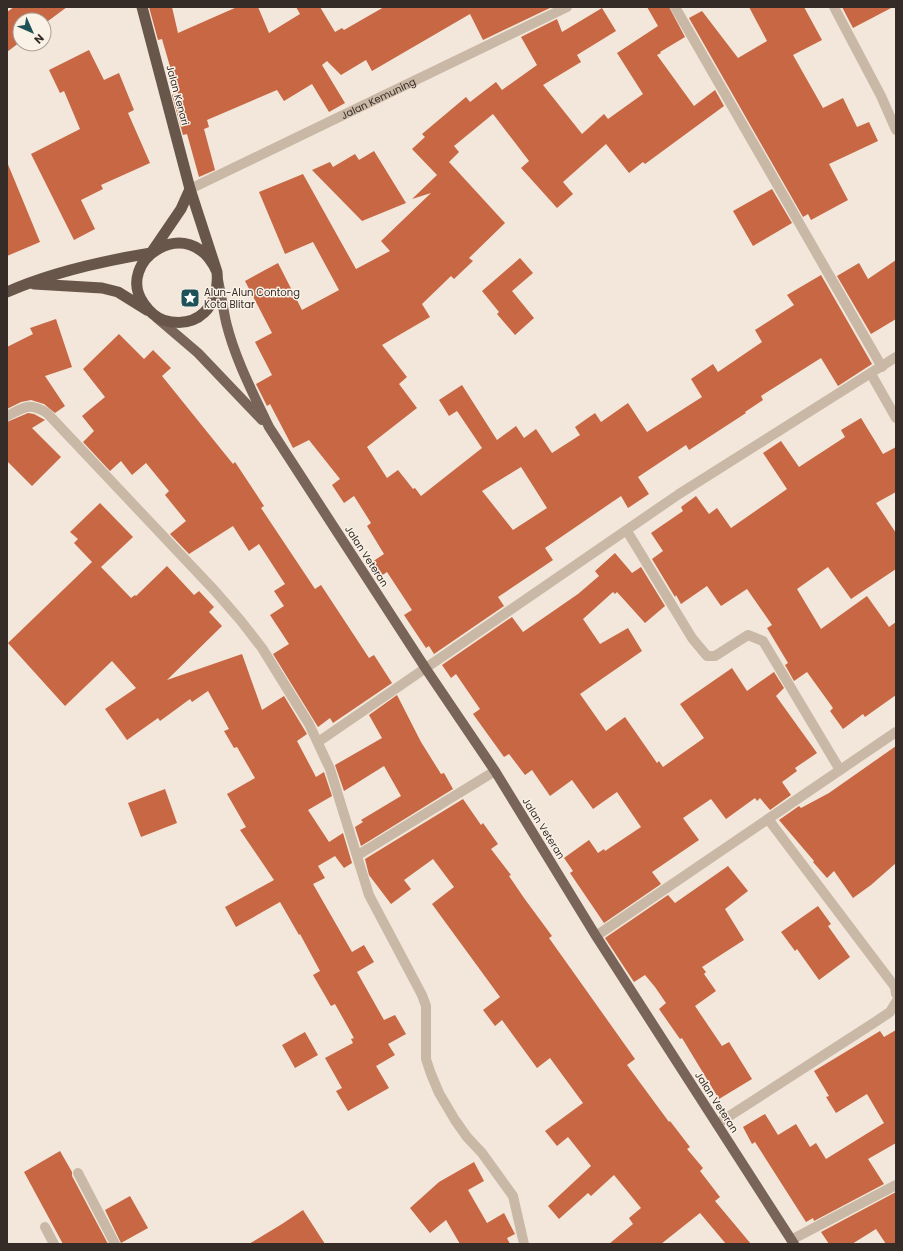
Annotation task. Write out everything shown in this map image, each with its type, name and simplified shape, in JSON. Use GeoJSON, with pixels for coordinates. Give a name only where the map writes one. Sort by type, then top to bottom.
{"type":"FeatureCollection","features":[{"type":"Feature","properties":{"kind":"highway","name":"Jalan Kenari"},"geometry":{"type":"LineString","coordinates":[[142,7],[190,189],[217,272]]}},
{"type":"Feature","properties":{"kind":"highway"},"geometry":{"type":"LineString","coordinates":[[150,311],[142,301],[138,282],[143,264],[181,209],[190,189]]}},
{"type":"Feature","properties":{"kind":"highway"},"geometry":{"type":"LineString","coordinates":[[7,292],[26,283],[88,265],[151,253],[161,246],[172,243],[184,243],[195,246],[205,253],[217,272],[218,286],[215,298],[208,309],[198,318],[186,322],[173,322],[160,319],[150,311],[118,292],[102,288],[26,283]]}},
{"type":"Feature","properties":{"kind":"main road","name":"Jalan Veteran"},"geometry":{"type":"LineString","coordinates":[[217,272],[226,323],[249,386],[269,427],[426,669],[495,771],[596,936],[793,1242]]}},
{"type":"Feature","properties":{"kind":"main road","name":"Jalan Veteran"},"geometry":{"type":"LineString","coordinates":[[150,311],[198,353],[269,427]]}},
{"type":"Feature","properties":{"kind":"street","name":"Jalan Kemuning"},"geometry":{"type":"LineString","coordinates":[[190,189],[567,7]]}},
{"type":"Feature","properties":{"kind":"street"},"geometry":{"type":"LineString","coordinates":[[675,7],[882,366]]}},
{"type":"Feature","properties":{"kind":"street"},"geometry":{"type":"LineString","coordinates":[[834,7],[881,96],[896,130]]}},
{"type":"Feature","properties":{"kind":"street"},"geometry":{"type":"LineString","coordinates":[[318,742],[679,494],[896,357]]}},
{"type":"Feature","properties":{"kind":"street"},"geometry":{"type":"LineString","coordinates":[[871,374],[896,418]]}},
{"type":"Feature","properties":{"kind":"street"},"geometry":{"type":"LineString","coordinates":[[7,416],[27,406],[36,407],[47,413],[181,554],[242,621],[262,648],[309,724],[318,742],[330,769],[360,853],[370,895],[422,995],[426,1006],[426,1058],[439,1093],[455,1120],[482,1153],[513,1196],[524,1244]]}},
{"type":"Feature","properties":{"kind":"street"},"geometry":{"type":"LineString","coordinates":[[627,531],[692,638],[707,656],[716,656],[748,635],[763,641],[840,770]]}},
{"type":"Feature","properties":{"kind":"street"},"geometry":{"type":"LineString","coordinates":[[596,936],[896,732]]}},
{"type":"Feature","properties":{"kind":"street"},"geometry":{"type":"LineString","coordinates":[[360,853],[495,771]]}},
{"type":"Feature","properties":{"kind":"street"},"geometry":{"type":"LineString","coordinates":[[768,819],[895,988],[896,994]]}},
{"type":"Feature","properties":{"kind":"street"},"geometry":{"type":"LineString","coordinates":[[717,1124],[890,1012],[896,1002]]}},
{"type":"Feature","properties":{"kind":"street"},"geometry":{"type":"LineString","coordinates":[[78,1173],[115,1244]]}},
{"type":"Feature","properties":{"kind":"street"},"geometry":{"type":"LineString","coordinates":[[793,1242],[896,1185]]}},
{"type":"Feature","properties":{"kind":"street"},"geometry":{"type":"LineString","coordinates":[[45,1227],[54,1244]]}},
{"type":"Feature","properties":{"kind":"building"},"geometry":{"type":"Polygon","coordinates":[[[14,7],[67,7],[52,18],[52,12],[12,12],[12,48],[7,52],[7,12],[14,7]]]}},
{"type":"Feature","properties":{"kind":"building"},"geometry":{"type":"Polygon","coordinates":[[[149,7],[172,7],[178,33],[237,7],[258,7],[269,33],[300,14],[296,7],[320,7],[335,32],[342,28],[344,30],[384,7],[552,7],[483,40],[470,14],[372,71],[366,60],[341,75],[327,61],[322,65],[345,103],[329,112],[312,84],[284,101],[277,90],[207,120],[209,127],[204,129],[215,170],[199,177],[187,134],[183,135],[172,95],[178,94],[162,39],[158,40],[149,7]]]}},
{"type":"Feature","properties":{"kind":"building"},"geometry":{"type":"Polygon","coordinates":[[[647,7],[669,7],[685,37],[657,55],[694,106],[715,90],[724,106],[645,164],[643,162],[629,173],[606,144],[563,182],[573,194],[557,208],[521,168],[529,161],[493,114],[454,146],[459,152],[449,162],[505,223],[469,258],[473,261],[454,279],[451,276],[422,304],[430,317],[382,345],[407,377],[399,384],[417,408],[367,447],[387,478],[398,470],[413,489],[415,488],[421,496],[482,448],[457,411],[449,416],[439,400],[462,385],[497,440],[516,426],[524,438],[536,429],[552,453],[580,435],[575,427],[595,413],[601,422],[628,403],[647,432],[702,397],[691,379],[713,364],[718,372],[762,342],[755,330],[794,305],[787,295],[821,275],[872,364],[838,386],[821,358],[761,396],[763,400],[745,412],[746,413],[689,450],[686,445],[638,477],[649,494],[628,508],[621,496],[545,548],[553,560],[498,597],[504,606],[434,654],[429,646],[426,648],[404,615],[412,610],[387,572],[378,578],[369,564],[384,554],[367,526],[371,523],[354,496],[344,503],[332,485],[340,479],[309,440],[293,448],[270,404],[267,406],[256,384],[272,375],[255,342],[272,333],[245,281],[278,263],[302,310],[339,290],[313,242],[285,254],[259,192],[303,174],[356,269],[390,251],[381,241],[431,193],[412,199],[437,175],[412,149],[425,137],[422,134],[466,97],[470,102],[496,82],[502,90],[537,65],[521,37],[557,19],[562,32],[602,8],[616,31],[577,55],[581,62],[543,85],[582,134],[604,114],[608,119],[643,94],[617,53],[658,26],[647,7]],[[521,467],[482,491],[513,530],[547,508],[521,467]]]}},
{"type":"Feature","properties":{"kind":"building"},"geometry":{"type":"Polygon","coordinates":[[[749,7],[804,7],[822,40],[793,55],[823,108],[843,98],[857,127],[869,122],[878,141],[829,164],[848,200],[811,220],[808,214],[803,217],[689,18],[702,11],[738,58],[767,41],[749,7]]]}},
{"type":"Feature","properties":{"kind":"building"},"geometry":{"type":"Polygon","coordinates":[[[842,7],[893,7],[853,28],[842,7]]]}},
{"type":"Feature","properties":{"kind":"building"},"geometry":{"type":"Polygon","coordinates":[[[89,50],[104,80],[119,73],[134,110],[128,113],[150,163],[101,185],[103,189],[81,200],[95,229],[74,240],[31,154],[80,129],[64,91],[60,93],[49,70],[89,50]]]}},
{"type":"Feature","properties":{"kind":"building"},"geometry":{"type":"Polygon","coordinates":[[[374,151],[406,203],[362,221],[312,170],[330,162],[333,167],[355,154],[359,160],[374,151]]]}},
{"type":"Feature","properties":{"kind":"building"},"geometry":{"type":"Polygon","coordinates":[[[7,162],[40,242],[7,256],[7,162]]]}},
{"type":"Feature","properties":{"kind":"building"},"geometry":{"type":"Polygon","coordinates":[[[772,189],[792,223],[753,246],[733,211],[772,189]]]}},
{"type":"Feature","properties":{"kind":"building"},"geometry":{"type":"Polygon","coordinates":[[[520,258],[533,273],[512,291],[534,318],[515,335],[497,314],[499,312],[482,291],[520,258]]]}},
{"type":"Feature","properties":{"kind":"building"},"geometry":{"type":"Polygon","coordinates":[[[896,260],[896,319],[871,334],[837,276],[859,263],[868,279],[896,260]]]}},
{"type":"Feature","properties":{"kind":"building"},"geometry":{"type":"Polygon","coordinates":[[[56,319],[72,367],[45,376],[65,406],[55,413],[44,404],[31,400],[21,402],[7,409],[7,347],[33,334],[30,328],[56,319]]]}},
{"type":"Feature","properties":{"kind":"building"},"geometry":{"type":"Polygon","coordinates":[[[119,334],[144,359],[153,350],[171,368],[162,376],[233,464],[235,462],[264,506],[261,508],[315,589],[321,585],[369,658],[374,655],[392,683],[333,723],[330,718],[318,727],[273,654],[289,644],[270,615],[284,606],[274,591],[285,584],[259,544],[249,551],[233,526],[189,554],[170,534],[186,521],[165,495],[169,491],[146,463],[132,475],[121,461],[110,471],[83,442],[94,431],[82,416],[105,397],[83,369],[119,334]]]}},
{"type":"Feature","properties":{"kind":"building"},"geometry":{"type":"Polygon","coordinates":[[[28,413],[34,414],[45,420],[32,428],[61,457],[32,486],[7,461],[7,422],[28,413]]]}},
{"type":"Feature","properties":{"kind":"building"},"geometry":{"type":"Polygon","coordinates":[[[861,418],[883,454],[896,447],[896,492],[876,503],[896,533],[896,569],[851,599],[828,567],[797,589],[821,629],[867,596],[889,627],[896,622],[896,695],[865,717],[863,714],[843,729],[830,711],[833,708],[807,672],[794,681],[785,665],[788,663],[767,628],[772,625],[747,589],[721,606],[707,586],[681,604],[676,595],[675,597],[652,559],[663,551],[651,533],[683,511],[681,507],[696,496],[709,514],[717,508],[731,528],[787,489],[763,453],[781,441],[799,467],[845,437],[841,430],[861,418]]]}},
{"type":"Feature","properties":{"kind":"building"},"geometry":{"type":"Polygon","coordinates":[[[100,503],[133,537],[101,567],[131,598],[135,595],[136,596],[167,566],[194,595],[199,591],[214,607],[209,612],[222,626],[167,680],[242,654],[262,710],[284,696],[307,734],[297,741],[316,777],[324,772],[332,796],[308,810],[329,842],[343,833],[352,863],[344,868],[335,856],[318,866],[325,878],[313,884],[352,952],[364,945],[374,962],[357,972],[384,1020],[395,1015],[406,1034],[388,1044],[395,1055],[376,1066],[389,1088],[348,1111],[336,1091],[342,1088],[325,1058],[353,1043],[351,1039],[354,1038],[335,1004],[331,1006],[313,975],[320,971],[300,934],[299,935],[280,902],[236,927],[225,907],[274,880],[240,830],[246,827],[227,794],[255,778],[237,747],[234,748],[224,731],[229,729],[208,691],[192,702],[190,699],[160,721],[158,718],[127,740],[105,709],[136,688],[112,661],[65,706],[8,643],[92,562],[74,543],[78,539],[70,532],[100,503]]]}},
{"type":"Feature","properties":{"kind":"building"},"geometry":{"type":"Polygon","coordinates":[[[615,553],[632,573],[641,567],[665,606],[645,623],[617,592],[615,594],[613,592],[583,619],[600,644],[628,628],[642,651],[580,694],[606,731],[625,717],[657,763],[659,761],[663,767],[704,738],[680,704],[732,668],[747,691],[774,672],[784,688],[776,696],[817,753],[795,768],[797,771],[782,782],[791,795],[770,810],[760,798],[757,801],[755,798],[726,819],[711,799],[683,818],[699,840],[652,872],[661,884],[604,923],[570,873],[573,871],[564,858],[589,840],[598,853],[604,849],[605,851],[641,827],[617,792],[593,809],[572,780],[550,796],[532,770],[525,775],[509,754],[504,757],[473,714],[480,709],[456,674],[451,678],[442,665],[512,617],[523,632],[578,594],[599,576],[595,571],[615,553]]]}},
{"type":"Feature","properties":{"kind":"building"},"geometry":{"type":"Polygon","coordinates":[[[397,695],[421,742],[441,774],[444,773],[453,789],[361,846],[355,827],[363,822],[361,820],[401,796],[384,766],[344,791],[335,765],[382,738],[369,715],[397,695]]]}},
{"type":"Feature","properties":{"kind":"building"},"geometry":{"type":"Polygon","coordinates":[[[896,746],[896,863],[871,885],[853,898],[834,871],[827,878],[779,820],[799,806],[801,808],[829,793],[896,746]]]}},
{"type":"Feature","properties":{"kind":"building"},"geometry":{"type":"Polygon","coordinates":[[[165,789],[177,823],[141,837],[128,803],[165,789]]]}},
{"type":"Feature","properties":{"kind":"building"},"geometry":{"type":"Polygon","coordinates":[[[463,799],[481,825],[483,823],[498,844],[491,849],[511,875],[509,876],[552,936],[549,938],[635,1059],[627,1065],[669,1122],[670,1121],[690,1147],[687,1149],[703,1168],[700,1171],[720,1197],[715,1201],[751,1244],[726,1244],[700,1213],[661,1244],[609,1244],[633,1224],[629,1218],[641,1208],[614,1175],[591,1196],[588,1193],[559,1219],[548,1206],[591,1166],[568,1137],[557,1146],[545,1131],[583,1103],[550,1058],[537,1068],[502,1020],[495,1026],[483,1010],[500,997],[432,904],[454,887],[433,859],[404,880],[411,889],[391,904],[369,875],[365,859],[463,799]]]}},
{"type":"Feature","properties":{"kind":"building"},"geometry":{"type":"Polygon","coordinates":[[[728,866],[748,891],[725,909],[744,940],[702,967],[706,972],[704,974],[716,991],[695,1006],[722,1046],[729,1042],[752,1079],[719,1099],[682,1038],[680,1039],[659,1009],[666,1003],[655,987],[645,975],[634,982],[605,938],[668,895],[675,903],[728,866]]]}},
{"type":"Feature","properties":{"kind":"building"},"geometry":{"type":"Polygon","coordinates":[[[818,906],[831,924],[828,926],[850,957],[819,980],[797,949],[795,951],[781,932],[818,906]]]}},
{"type":"Feature","properties":{"kind":"building"},"geometry":{"type":"Polygon","coordinates":[[[896,1030],[896,1143],[868,1159],[884,1184],[814,1221],[813,1218],[806,1222],[755,1142],[752,1144],[743,1127],[765,1114],[778,1135],[796,1124],[810,1147],[816,1143],[826,1159],[884,1123],[867,1094],[836,1113],[826,1097],[829,1096],[814,1071],[880,1031],[884,1037],[896,1030]]]}},
{"type":"Feature","properties":{"kind":"building"},"geometry":{"type":"Polygon","coordinates":[[[305,1032],[318,1055],[295,1068],[282,1045],[305,1032]]]}},
{"type":"Feature","properties":{"kind":"building"},"geometry":{"type":"Polygon","coordinates":[[[60,1151],[108,1244],[63,1244],[24,1172],[60,1151]]]}},
{"type":"Feature","properties":{"kind":"building"},"geometry":{"type":"Polygon","coordinates":[[[474,1162],[484,1181],[468,1190],[487,1223],[504,1213],[515,1234],[507,1238],[510,1244],[460,1244],[446,1220],[430,1233],[410,1208],[439,1182],[474,1162]]]}},
{"type":"Feature","properties":{"kind":"building"},"geometry":{"type":"Polygon","coordinates":[[[896,1192],[896,1244],[886,1244],[876,1229],[852,1244],[829,1244],[821,1232],[896,1192]]]}},
{"type":"Feature","properties":{"kind":"building"},"geometry":{"type":"Polygon","coordinates":[[[130,1196],[148,1228],[121,1243],[105,1210],[130,1196]]]}},
{"type":"Feature","properties":{"kind":"building"},"geometry":{"type":"Polygon","coordinates":[[[303,1210],[325,1244],[249,1244],[282,1224],[303,1210]]]}},
{"type":"Feature","properties":{"kind":"place","name":"Alun-Alun Contong Kota Blitar"},"geometry":{"type":"Point","coordinates":[190,298]}}]}
